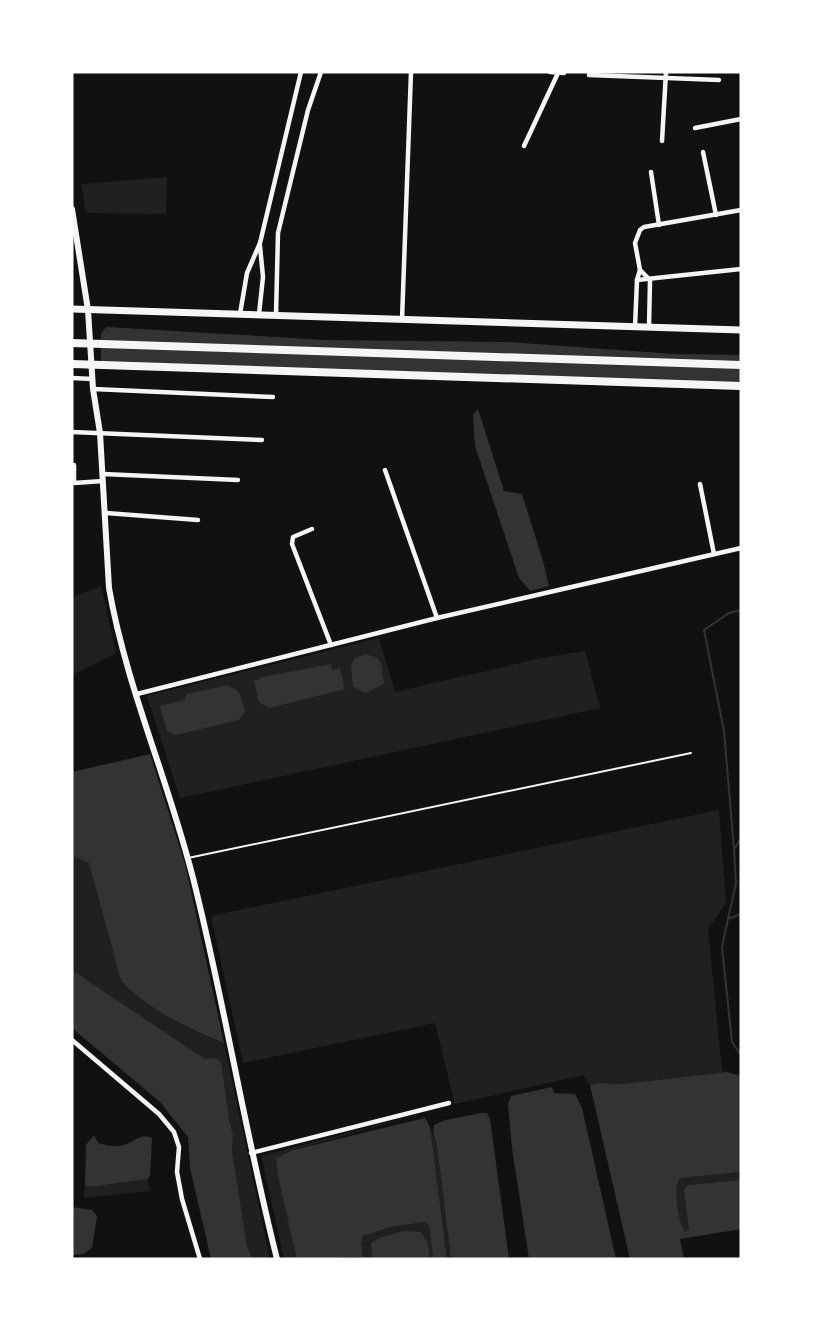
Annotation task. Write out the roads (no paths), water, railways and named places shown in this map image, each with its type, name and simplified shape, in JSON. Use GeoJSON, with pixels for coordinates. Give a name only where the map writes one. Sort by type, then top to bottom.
{"type":"FeatureCollection","features":[{"type":"Feature","properties":{"kind":"highway"},"geometry":{"type":"LineString","coordinates":[[72,343],[741,365]]}},
{"type":"Feature","properties":{"kind":"highway"},"geometry":{"type":"LineString","coordinates":[[72,364],[741,386]]}},
{"type":"Feature","properties":{"kind":"main road"},"geometry":{"type":"LineString","coordinates":[[72,309],[741,330]]}},
{"type":"Feature","properties":{"kind":"street"},"geometry":{"type":"LineString","coordinates":[[240,314],[247,273],[260,243],[301,72]]}},
{"type":"Feature","properties":{"kind":"street"},"geometry":{"type":"LineString","coordinates":[[276,315],[278,233],[305,121],[321,72]]}},
{"type":"Feature","properties":{"kind":"street"},"geometry":{"type":"LineString","coordinates":[[402,320],[411,72]]}},
{"type":"Feature","properties":{"kind":"street"},"geometry":{"type":"LineString","coordinates":[[524,146],[561,73],[550,72]]}},
{"type":"Feature","properties":{"kind":"street"},"geometry":{"type":"LineString","coordinates":[[662,141],[666,72]]}},
{"type":"Feature","properties":{"kind":"street"},"geometry":{"type":"LineString","coordinates":[[589,75],[719,80]]}},
{"type":"Feature","properties":{"kind":"street"},"geometry":{"type":"LineString","coordinates":[[695,128],[741,119]]}},
{"type":"Feature","properties":{"kind":"street"},"geometry":{"type":"LineString","coordinates":[[703,152],[716,215]]}},
{"type":"Feature","properties":{"kind":"street"},"geometry":{"type":"LineString","coordinates":[[651,172],[659,225]]}},
{"type":"Feature","properties":{"kind":"street"},"geometry":{"type":"LineString","coordinates":[[72,209],[88,310],[93,389],[100,432],[111,596],[124,652],[199,900],[251,1153],[277,1259]]}},
{"type":"Feature","properties":{"kind":"street"},"geometry":{"type":"LineString","coordinates":[[635,327],[637,280],[640,270],[635,243],[637,235],[644,227],[741,210]]}},
{"type":"Feature","properties":{"kind":"street"},"geometry":{"type":"LineString","coordinates":[[259,314],[263,278],[260,243]]}},
{"type":"Feature","properties":{"kind":"street"},"geometry":{"type":"LineString","coordinates":[[637,280],[741,269]]}},
{"type":"Feature","properties":{"kind":"street"},"geometry":{"type":"LineString","coordinates":[[640,270],[650,280],[649,328]]}},
{"type":"Feature","properties":{"kind":"street"},"geometry":{"type":"LineString","coordinates":[[72,378],[93,379]]}},
{"type":"Feature","properties":{"kind":"street"},"geometry":{"type":"LineString","coordinates":[[93,389],[273,397]]}},
{"type":"Feature","properties":{"kind":"street"},"geometry":{"type":"LineString","coordinates":[[72,432],[262,440]]}},
{"type":"Feature","properties":{"kind":"street"},"geometry":{"type":"LineString","coordinates":[[74,465],[73,483],[103,477],[238,480]]}},
{"type":"Feature","properties":{"kind":"street"},"geometry":{"type":"LineString","coordinates":[[385,470],[438,618]]}},
{"type":"Feature","properties":{"kind":"street"},"geometry":{"type":"LineString","coordinates":[[700,484],[714,554]]}},
{"type":"Feature","properties":{"kind":"street"},"geometry":{"type":"LineString","coordinates":[[106,513],[198,520]]}},
{"type":"Feature","properties":{"kind":"street"},"geometry":{"type":"LineString","coordinates":[[312,530],[293,537],[292,544],[331,645]]}},
{"type":"Feature","properties":{"kind":"street"},"geometry":{"type":"LineString","coordinates":[[137,694],[438,618],[741,548]]}},
{"type":"Feature","properties":{"kind":"street"},"geometry":{"type":"LineString","coordinates":[[72,1040],[159,1114],[174,1131],[179,1147],[177,1172],[181,1192],[200,1259]]}},
{"type":"Feature","properties":{"kind":"street"},"geometry":{"type":"LineString","coordinates":[[251,1153],[449,1103]]}},
{"type":"Feature","properties":{"kind":"lane"},"geometry":{"type":"LineString","coordinates":[[188,858],[691,753]]}},
{"type":"Feature","properties":{"kind":"waterway"},"geometry":{"type":"LineString","coordinates":[[734,849],[724,731],[704,630],[729,613],[741,610]]}},
{"type":"Feature","properties":{"kind":"waterway"},"geometry":{"type":"LineString","coordinates":[[728,919],[736,883],[734,849],[741,839]]}},
{"type":"Feature","properties":{"kind":"waterway"},"geometry":{"type":"LineString","coordinates":[[741,914],[728,919],[722,947],[732,1042],[741,1055]]}}]}
